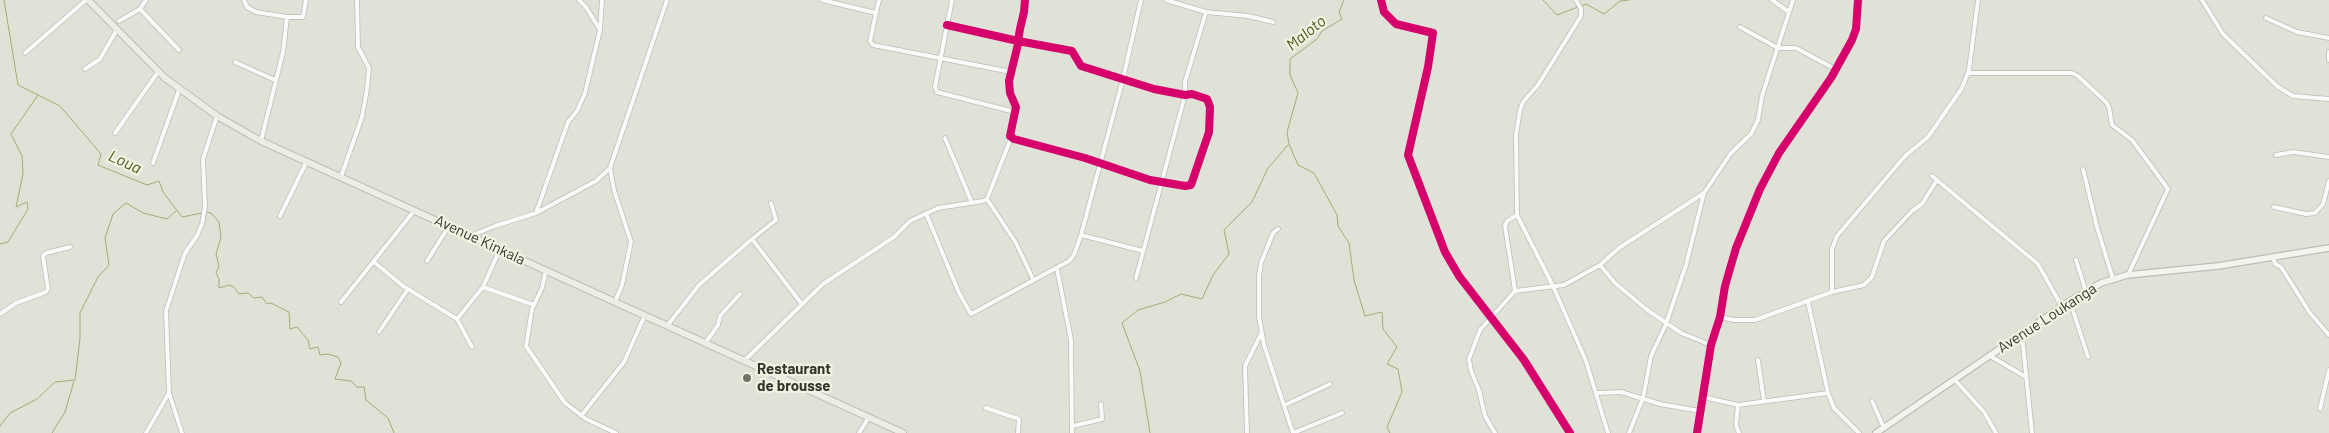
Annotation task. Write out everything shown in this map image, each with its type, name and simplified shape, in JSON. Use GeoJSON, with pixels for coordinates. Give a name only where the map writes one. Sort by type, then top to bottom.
{"type":"FeatureCollection","features":[{"type":"Feature","properties":{"kind":"main road","name":"Avenue Kinkala"},"geometry":{"type":"LineString","coordinates":[[87,0],[116,31],[179,90],[217,116],[262,141],[903,433]]}},
{"type":"Feature","properties":{"kind":"main road","name":"Avenue Loukanga"},"geometry":{"type":"LineString","coordinates":[[1876,433],[2062,306],[2100,283],[2127,275],[2218,266],[2329,248]]}},
{"type":"Feature","properties":{"kind":"street"},"geometry":{"type":"LineString","coordinates":[[25,53],[87,0]]}},
{"type":"Feature","properties":{"kind":"street"},"geometry":{"type":"LineString","coordinates":[[119,21],[140,9],[146,0]]}},
{"type":"Feature","properties":{"kind":"street"},"geometry":{"type":"LineString","coordinates":[[244,0],[247,7],[256,12],[287,17],[303,17],[306,0]]}},
{"type":"Feature","properties":{"kind":"street"},"geometry":{"type":"LineString","coordinates":[[341,177],[362,117],[368,88],[369,68],[358,47],[357,0]]}},
{"type":"Feature","properties":{"kind":"street"},"geometry":{"type":"LineString","coordinates":[[579,0],[600,30]]}},
{"type":"Feature","properties":{"kind":"street"},"geometry":{"type":"LineString","coordinates":[[536,214],[568,122],[577,112],[584,94],[600,30],[602,0]]}},
{"type":"Feature","properties":{"kind":"street"},"geometry":{"type":"LineString","coordinates":[[470,236],[495,226],[536,214],[596,181],[610,168],[667,0]]}},
{"type":"Feature","properties":{"kind":"street"},"geometry":{"type":"LineString","coordinates":[[822,0],[876,13]]}},
{"type":"Feature","properties":{"kind":"street"},"geometry":{"type":"LineString","coordinates":[[879,0],[870,41],[873,45],[1011,72]]}},
{"type":"Feature","properties":{"kind":"street"},"geometry":{"type":"LineString","coordinates":[[952,0],[935,87],[939,93],[1016,112]]}},
{"type":"Feature","properties":{"kind":"street"},"geometry":{"type":"LineString","coordinates":[[987,199],[1011,138],[1009,134],[1016,107],[1008,87],[1026,0]]}},
{"type":"Feature","properties":{"kind":"street"},"geometry":{"type":"LineString","coordinates":[[926,213],[959,293],[971,314],[1033,280],[1058,269],[1074,255],[1123,79],[1141,0]]}},
{"type":"Feature","properties":{"kind":"street"},"geometry":{"type":"LineString","coordinates":[[1166,0],[1206,12],[1248,16],[1273,22]]}},
{"type":"Feature","properties":{"kind":"street"},"geometry":{"type":"LineString","coordinates":[[1381,0],[1384,12],[1396,24],[1433,33],[1428,67],[1408,155],[1445,252],[1459,276],[1490,319],[1524,360],[1570,433]]}},
{"type":"Feature","properties":{"kind":"street"},"geometry":{"type":"LineString","coordinates":[[1576,0],[1581,9],[1581,16],[1538,85],[1523,102],[1520,110],[1516,135],[1517,215],[1553,286],[1598,393],[1608,433]]}},
{"type":"Feature","properties":{"kind":"street"},"geometry":{"type":"LineString","coordinates":[[1772,0],[1789,12]]}},
{"type":"Feature","properties":{"kind":"street"},"geometry":{"type":"LineString","coordinates":[[1629,433],[1643,398],[1651,356],[1666,324],[1686,266],[1704,193],[1731,153],[1751,134],[1758,120],[1762,96],[1793,0]]}},
{"type":"Feature","properties":{"kind":"street"},"geometry":{"type":"LineString","coordinates":[[1697,433],[1711,345],[1720,317],[1725,286],[1736,248],[1760,189],[1779,153],[1835,69],[1856,30],[1858,0]]}},
{"type":"Feature","properties":{"kind":"street"},"geometry":{"type":"LineString","coordinates":[[1832,292],[1832,249],[1837,236],[1905,156],[1928,137],[1958,95],[1968,73],[1978,0]]}},
{"type":"Feature","properties":{"kind":"street"},"geometry":{"type":"LineString","coordinates":[[2202,0],[2223,34],[2278,87],[2294,96],[2329,99]]}},
{"type":"Feature","properties":{"kind":"street"},"geometry":{"type":"LineString","coordinates":[[140,9],[180,50]]}},
{"type":"Feature","properties":{"kind":"street"},"geometry":{"type":"LineString","coordinates":[[1136,278],[1185,95],[1185,82],[1206,12]]}},
{"type":"Feature","properties":{"kind":"street"},"geometry":{"type":"LineString","coordinates":[[262,141],[269,118],[275,80],[283,52],[287,17]]}},
{"type":"Feature","properties":{"kind":"street"},"geometry":{"type":"LineString","coordinates":[[2266,18],[2297,32],[2329,38]]}},
{"type":"Feature","properties":{"kind":"street"},"geometry":{"type":"LineString","coordinates":[[947,25],[1072,51],[1081,66],[1154,89],[1185,95],[1192,94],[1207,99],[1210,107],[1209,132],[1191,184],[1185,186],[1161,183],[1062,150],[1011,138]]}},
{"type":"Feature","properties":{"kind":"street"},"geometry":{"type":"LineString","coordinates":[[1740,27],[1778,48],[1796,48],[1835,69]]}},
{"type":"Feature","properties":{"kind":"street"},"geometry":{"type":"LineString","coordinates":[[85,69],[100,59],[116,31]]}},
{"type":"Feature","properties":{"kind":"street"},"geometry":{"type":"LineString","coordinates":[[2329,52],[2329,60]]}},
{"type":"Feature","properties":{"kind":"street"},"geometry":{"type":"LineString","coordinates":[[235,62],[275,80]]}},
{"type":"Feature","properties":{"kind":"street"},"geometry":{"type":"LineString","coordinates":[[115,134],[158,72]]}},
{"type":"Feature","properties":{"kind":"street"},"geometry":{"type":"LineString","coordinates":[[1968,73],[2072,73],[2078,76],[2110,107],[2112,124],[2132,140],[2168,189],[2168,194],[2127,275]]}},
{"type":"Feature","properties":{"kind":"street"},"geometry":{"type":"LineString","coordinates":[[153,163],[179,90]]}},
{"type":"Feature","properties":{"kind":"street"},"geometry":{"type":"LineString","coordinates":[[182,433],[169,393],[165,320],[168,303],[185,253],[197,236],[204,214],[203,159],[217,116]]}},
{"type":"Feature","properties":{"kind":"street"},"geometry":{"type":"LineString","coordinates":[[946,138],[972,203]]}},
{"type":"Feature","properties":{"kind":"street"},"geometry":{"type":"LineString","coordinates":[[2276,155],[2293,152],[2329,156]]}},
{"type":"Feature","properties":{"kind":"street"},"geometry":{"type":"LineString","coordinates":[[280,216],[307,161]]}},
{"type":"Feature","properties":{"kind":"street"},"geometry":{"type":"LineString","coordinates":[[610,168],[614,190],[631,242],[624,278],[616,302]]}},
{"type":"Feature","properties":{"kind":"street"},"geometry":{"type":"LineString","coordinates":[[2083,169],[2097,227],[2114,279]]}},
{"type":"Feature","properties":{"kind":"street"},"geometry":{"type":"LineString","coordinates":[[1932,176],[2041,267],[2062,306]]}},
{"type":"Feature","properties":{"kind":"street"},"geometry":{"type":"LineString","coordinates":[[1720,317],[1734,320],[1754,320],[1832,292],[1864,285],[1877,265],[1884,241],[1912,210],[1922,204],[1937,180]]}},
{"type":"Feature","properties":{"kind":"street"},"geometry":{"type":"LineString","coordinates":[[2274,207],[2306,214],[2314,213],[2323,204],[2329,181]]}},
{"type":"Feature","properties":{"kind":"street"},"geometry":{"type":"LineString","coordinates":[[1495,433],[1485,416],[1469,359],[1480,330],[1515,291],[1564,285],[1600,265],[1619,248],[1704,193]]}},
{"type":"Feature","properties":{"kind":"street"},"geometry":{"type":"LineString","coordinates":[[744,360],[801,303],[852,262],[894,237],[910,221],[938,208],[987,199]]}},
{"type":"Feature","properties":{"kind":"street"},"geometry":{"type":"LineString","coordinates":[[987,199],[1016,243],[1033,280]]}},
{"type":"Feature","properties":{"kind":"street"},"geometry":{"type":"LineString","coordinates":[[667,326],[700,285],[776,220],[775,211],[771,203]]}},
{"type":"Feature","properties":{"kind":"street"},"geometry":{"type":"LineString","coordinates":[[341,302],[415,210]]}},
{"type":"Feature","properties":{"kind":"street"},"geometry":{"type":"LineString","coordinates":[[1515,291],[1505,226],[1507,221],[1517,215]]}},
{"type":"Feature","properties":{"kind":"street"},"geometry":{"type":"LineString","coordinates":[[427,261],[449,226]]}},
{"type":"Feature","properties":{"kind":"street"},"geometry":{"type":"LineString","coordinates":[[1278,229],[1273,233],[1259,276],[1261,334],[1294,433],[1342,413]]}},
{"type":"Feature","properties":{"kind":"street"},"geometry":{"type":"LineString","coordinates":[[1081,235],[1143,251]]}},
{"type":"Feature","properties":{"kind":"street"},"geometry":{"type":"LineString","coordinates":[[752,239],[801,303]]}},
{"type":"Feature","properties":{"kind":"street"},"geometry":{"type":"LineString","coordinates":[[0,314],[16,302],[46,292],[48,289],[43,256],[46,253],[70,246]]}},
{"type":"Feature","properties":{"kind":"street"},"geometry":{"type":"LineString","coordinates":[[457,319],[483,287],[500,249]]}},
{"type":"Feature","properties":{"kind":"street"},"geometry":{"type":"LineString","coordinates":[[2273,257],[2275,264],[2281,268],[2310,313],[2329,334]]}},
{"type":"Feature","properties":{"kind":"street"},"geometry":{"type":"LineString","coordinates":[[2076,260],[2086,292]]}},
{"type":"Feature","properties":{"kind":"street"},"geometry":{"type":"LineString","coordinates":[[374,262],[408,289],[457,319],[472,347]]}},
{"type":"Feature","properties":{"kind":"street"},"geometry":{"type":"LineString","coordinates":[[1600,265],[1615,283],[1666,324],[1681,333],[1711,345]]}},
{"type":"Feature","properties":{"kind":"street"},"geometry":{"type":"LineString","coordinates":[[1058,269],[1071,340],[1072,433]]}},
{"type":"Feature","properties":{"kind":"street"},"geometry":{"type":"LineString","coordinates":[[546,270],[542,288],[534,305],[526,346],[556,392],[581,416],[616,433]]}},
{"type":"Feature","properties":{"kind":"street"},"geometry":{"type":"LineString","coordinates":[[483,287],[534,305]]}},
{"type":"Feature","properties":{"kind":"street"},"geometry":{"type":"LineString","coordinates":[[378,332],[408,289]]}},
{"type":"Feature","properties":{"kind":"street"},"geometry":{"type":"LineString","coordinates":[[706,342],[718,325],[720,316],[740,294]]}},
{"type":"Feature","properties":{"kind":"street"},"geometry":{"type":"LineString","coordinates":[[2070,301],[2088,357]]}},
{"type":"Feature","properties":{"kind":"street"},"geometry":{"type":"LineString","coordinates":[[1808,302],[1828,393],[1834,408],[1859,433]]}},
{"type":"Feature","properties":{"kind":"street"},"geometry":{"type":"LineString","coordinates":[[581,416],[624,362],[645,315]]}},
{"type":"Feature","properties":{"kind":"street"},"geometry":{"type":"LineString","coordinates":[[1247,433],[1245,366],[1261,334]]}},
{"type":"Feature","properties":{"kind":"street"},"geometry":{"type":"LineString","coordinates":[[2022,335],[2032,433]]}},
{"type":"Feature","properties":{"kind":"street"},"geometry":{"type":"LineString","coordinates":[[1990,356],[2026,377]]}},
{"type":"Feature","properties":{"kind":"street"},"geometry":{"type":"LineString","coordinates":[[1758,360],[1764,401]]}},
{"type":"Feature","properties":{"kind":"street"},"geometry":{"type":"LineString","coordinates":[[2320,409],[2329,370]]}},
{"type":"Feature","properties":{"kind":"street"},"geometry":{"type":"LineString","coordinates":[[1955,380],[1984,412],[1996,433]]}},
{"type":"Feature","properties":{"kind":"street"},"geometry":{"type":"LineString","coordinates":[[1285,405],[1330,384]]}},
{"type":"Feature","properties":{"kind":"street"},"geometry":{"type":"LineString","coordinates":[[1598,393],[1621,392],[1660,404],[1700,411]]}},
{"type":"Feature","properties":{"kind":"street"},"geometry":{"type":"LineString","coordinates":[[146,433],[169,393]]}},
{"type":"Feature","properties":{"kind":"street"},"geometry":{"type":"LineString","coordinates":[[1703,397],[1738,405],[1828,393]]}},
{"type":"Feature","properties":{"kind":"street"},"geometry":{"type":"LineString","coordinates":[[1872,401],[1884,428]]}},
{"type":"Feature","properties":{"kind":"street"},"geometry":{"type":"LineString","coordinates":[[1072,426],[1102,419],[1101,404]]}},
{"type":"Feature","properties":{"kind":"street"},"geometry":{"type":"LineString","coordinates":[[1738,405],[1736,425],[1739,433]]}},
{"type":"Feature","properties":{"kind":"street"},"geometry":{"type":"LineString","coordinates":[[986,408],[1019,419],[1018,433]]}},
{"type":"Feature","properties":{"kind":"street"},"geometry":{"type":"LineString","coordinates":[[859,433],[869,417]]}},
{"type":"Feature","properties":{"kind":"waterway","name":"Loua"},"geometry":{"type":"LineString","coordinates":[[4,0],[18,85],[60,106],[101,154],[98,165],[147,185],[159,181],[163,192],[182,217],[202,213]]}},
{"type":"Feature","properties":{"kind":"waterway"},"geometry":{"type":"LineString","coordinates":[[1344,0],[1339,12],[1342,19],[1322,31],[1317,39],[1290,59],[1290,75],[1298,93],[1287,132],[1289,144],[1298,165],[1314,173],[1337,215],[1338,226],[1349,243],[1354,280],[1365,316],[1382,312],[1383,329],[1397,347],[1387,364],[1398,369],[1402,392],[1387,427],[1390,433]]}},
{"type":"Feature","properties":{"kind":"waterway","name":"Maloto"},"geometry":{"type":"LineString","coordinates":[[1543,0],[1557,15],[1586,4],[1604,14],[1620,1],[1629,0]]}},
{"type":"Feature","properties":{"kind":"waterway"},"geometry":{"type":"LineString","coordinates":[[0,244],[8,242],[28,209],[27,202],[16,207],[23,174],[22,156],[11,134],[38,95]]}},
{"type":"Feature","properties":{"kind":"waterway"},"geometry":{"type":"LineString","coordinates":[[1150,433],[1140,371],[1122,323],[1138,310],[1165,302],[1181,294],[1202,299],[1213,275],[1229,254],[1224,230],[1252,202],[1268,168],[1288,145]]}},
{"type":"Feature","properties":{"kind":"waterway"},"geometry":{"type":"LineString","coordinates":[[0,426],[10,413],[37,399],[55,382],[75,380],[80,338],[80,313],[98,277],[109,265],[105,238],[113,214],[126,203],[143,213],[167,219],[176,211]]}},
{"type":"Feature","properties":{"kind":"waterway","name":"Loua"},"geometry":{"type":"LineString","coordinates":[[206,212],[211,213],[219,222],[221,237],[216,254],[219,266],[216,273],[219,279],[219,288],[229,285],[234,287],[239,294],[248,293],[254,298],[262,297],[267,304],[271,303],[289,312],[290,329],[297,327],[308,340],[310,349],[318,347],[320,355],[328,354],[338,357],[341,363],[335,379],[351,381],[357,387],[364,387],[366,400],[388,418],[394,433]]}},
{"type":"Feature","properties":{"kind":"waterway"},"geometry":{"type":"LineString","coordinates":[[52,433],[65,412],[74,381]]}},
{"type":"Feature","properties":{"kind":"cycle path"},"geometry":{"type":"LineString","coordinates":[[947,25],[1018,41],[1072,51],[1081,66],[1154,89],[1185,95],[1192,94],[1207,99],[1210,107],[1209,132],[1191,185],[1185,186],[1150,180],[1085,158],[1014,139],[1010,136],[1016,107],[1010,93],[1009,81],[1018,44],[1018,41],[1020,29],[1024,12],[1025,0]]}},
{"type":"Feature","properties":{"kind":"cycle path"},"geometry":{"type":"LineString","coordinates":[[1381,0],[1384,12],[1396,24],[1433,33],[1428,67],[1408,155],[1445,252],[1459,276],[1524,360],[1570,433]]}},
{"type":"Feature","properties":{"kind":"cycle path"},"geometry":{"type":"LineString","coordinates":[[1697,433],[1711,345],[1720,317],[1725,286],[1736,248],[1760,189],[1779,153],[1831,78],[1852,40],[1856,29],[1858,0]]}},
{"type":"Feature","properties":{"kind":"place","name":"Restaurant de brousse"},"geometry":{"type":"Point","coordinates":[747,378]}}]}
